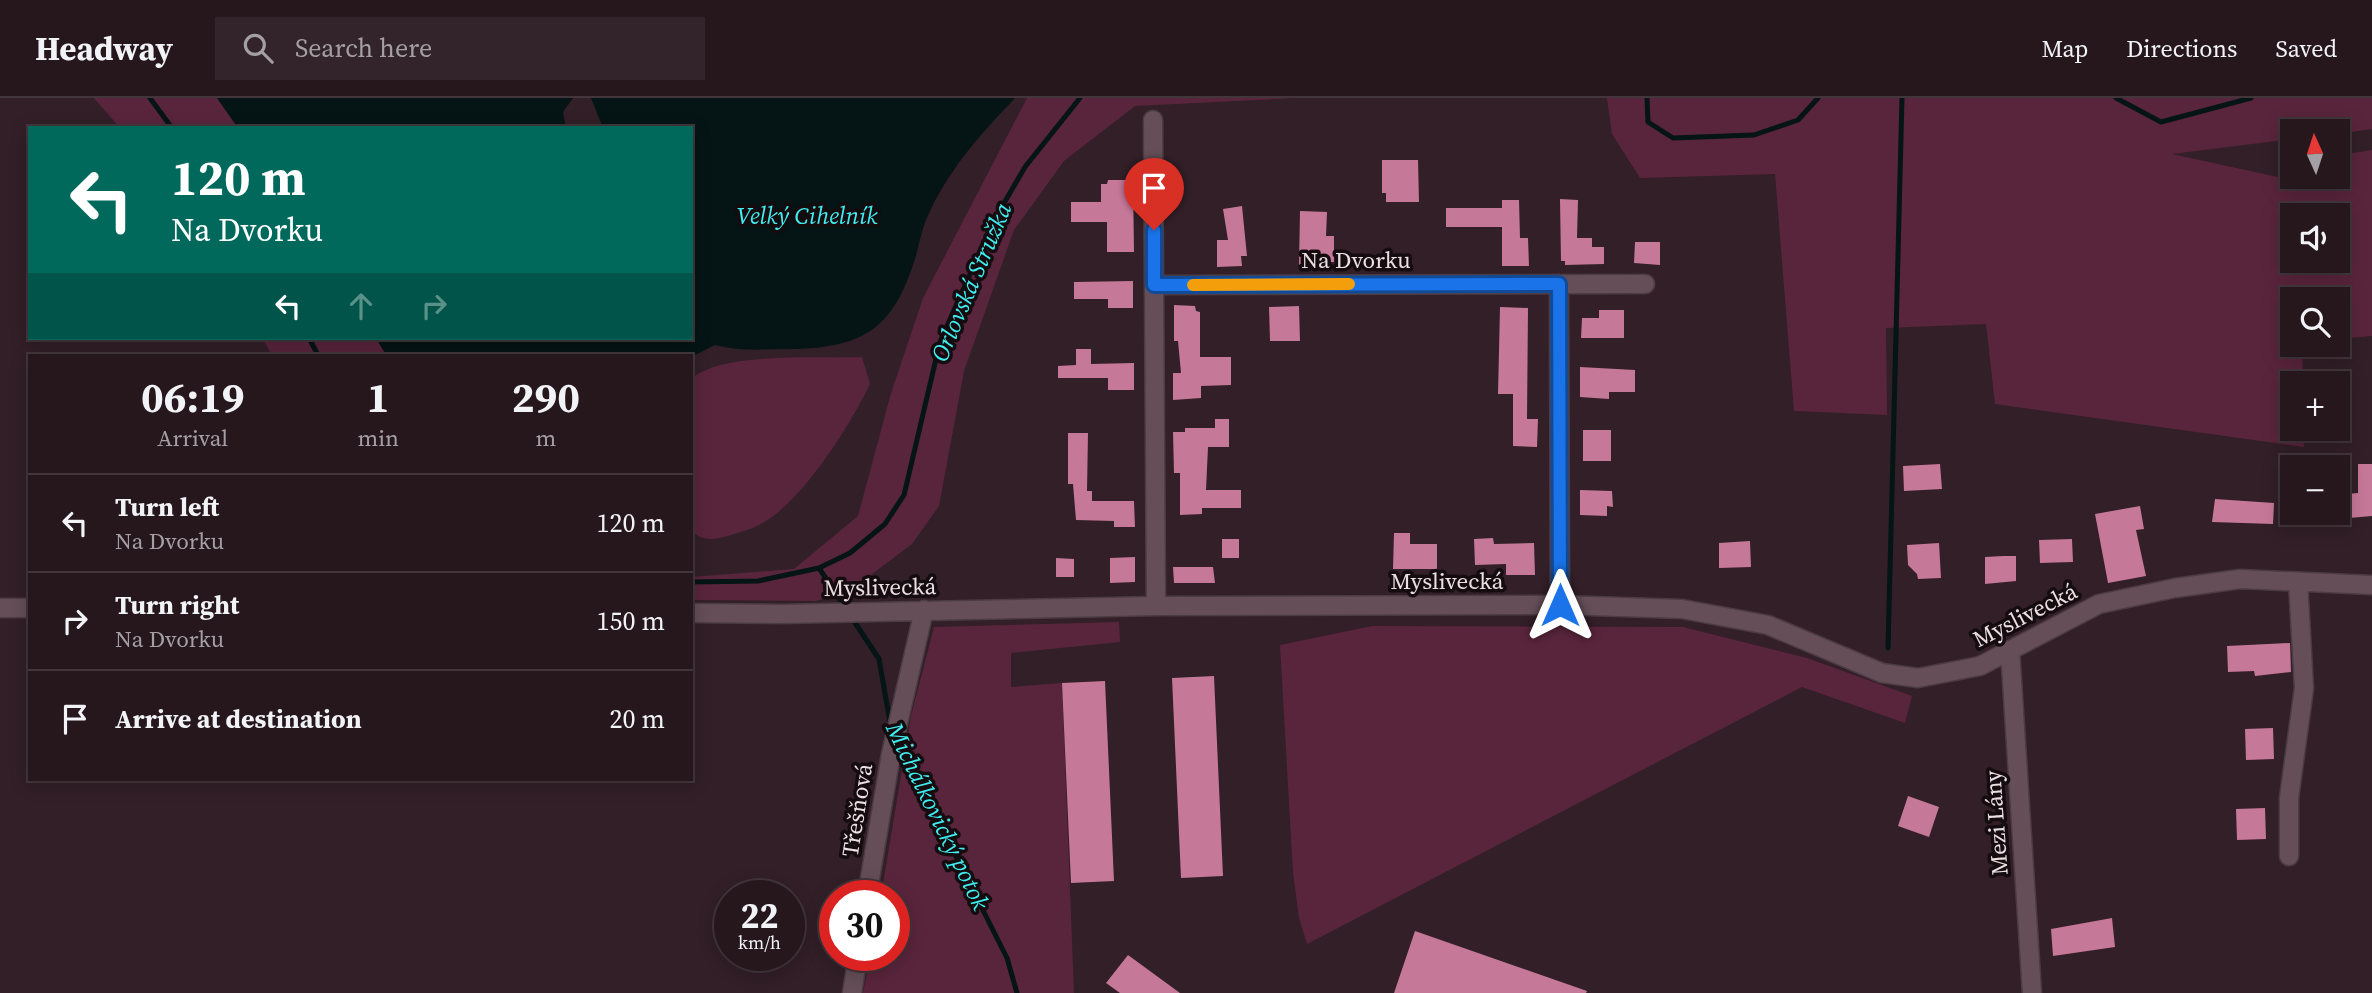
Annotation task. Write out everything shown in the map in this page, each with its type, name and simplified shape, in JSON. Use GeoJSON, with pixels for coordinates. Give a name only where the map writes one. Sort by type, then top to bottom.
{"type":"FeatureCollection","features":[{"type":"Feature","properties":{"kind":"street"},"geometry":{"type":"LineString","coordinates":[[1153,120],[1156,606]]}},
{"type":"Feature","properties":{"kind":"street"},"geometry":{"type":"LineString","coordinates":[[1559,284],[1560,605]]}},
{"type":"Feature","properties":{"kind":"street","name":"Na Dvorku"},"geometry":{"type":"LineString","coordinates":[[1154,285],[1645,284]]}},
{"type":"Feature","properties":{"kind":"street","name":"Myslivecká"},"geometry":{"type":"LineString","coordinates":[[693,613],[1156,606],[1560,605],[1682,609],[1768,625],[1882,673],[1917,678],[1980,666],[2099,604],[2240,579],[2372,585]]}},
{"type":"Feature","properties":{"kind":"street"},"geometry":{"type":"LineString","coordinates":[[2289,856],[2289,798],[2304,688],[2298,582]]}},
{"type":"Feature","properties":{"kind":"street"},"geometry":{"type":"LineString","coordinates":[[0,608],[28,608]]}},
{"type":"Feature","properties":{"kind":"street","name":"Třešňová"},"geometry":{"type":"LineString","coordinates":[[870,880],[891,754],[924,610]]}},
{"type":"Feature","properties":{"kind":"street","name":"Mezi Lány"},"geometry":{"type":"LineString","coordinates":[[2010,650],[2032,993]]}},
{"type":"Feature","properties":{"kind":"street"},"geometry":{"type":"LineString","coordinates":[[852,993],[856,971]]}},
{"type":"Feature","properties":{"kind":"shaded area"},"geometry":{"type":"Polygon","coordinates":[[[94,98],[217,98],[237,126],[118,126],[94,98]]]}},
{"type":"Feature","properties":{"kind":"shaded area"},"geometry":{"type":"Polygon","coordinates":[[[1027,98],[1295,98],[1135,106],[1064,161],[1014,230],[964,371],[939,506],[912,544],[851,590],[816,601],[693,600],[693,577],[794,569],[858,516],[891,393],[923,298],[1027,98]]]}},
{"type":"Feature","properties":{"kind":"shaded area"},"geometry":{"type":"Polygon","coordinates":[[[1607,98],[2372,98],[2372,129],[2350,132],[2350,119],[2280,119],[2280,140],[2172,154],[2280,178],[2280,189],[2350,189],[2350,155],[2372,150],[2372,336],[2350,338],[2350,287],[2280,287],[2280,357],[2302,357],[2303,371],[2280,371],[2280,441],[2304,441],[2304,447],[1995,404],[1986,324],[1886,328],[1887,415],[1794,411],[1775,174],[1640,178],[1612,134],[1607,98]]]}},
{"type":"Feature","properties":{"kind":"shaded area"},"geometry":{"type":"Polygon","coordinates":[[[263,340],[377,340],[385,354],[271,354],[263,340]]]}},
{"type":"Feature","properties":{"kind":"shaded area"},"geometry":{"type":"Polygon","coordinates":[[[797,357],[862,357],[870,384],[837,442],[790,502],[773,516],[747,530],[716,539],[700,537],[693,532],[693,378],[725,364],[797,357]]]}},
{"type":"Feature","properties":{"kind":"shaded area"},"geometry":{"type":"Polygon","coordinates":[[[1119,622],[1120,642],[1011,653],[1011,687],[1062,683],[1074,993],[863,993],[867,971],[910,971],[910,880],[884,880],[911,716],[934,627],[1119,622]]]}},
{"type":"Feature","properties":{"kind":"shaded area"},"geometry":{"type":"Polygon","coordinates":[[[1372,626],[1683,627],[1807,658],[1912,696],[1905,723],[1802,687],[1307,944],[1299,918],[1293,873],[1280,645],[1372,626]]]}},
{"type":"Feature","properties":{"kind":"water"},"geometry":{"type":"Polygon","coordinates":[[[217,98],[573,98],[563,112],[566,126],[237,126],[217,98]]]}},
{"type":"Feature","properties":{"kind":"water","name":"Velký Cihelník"},"geometry":{"type":"Polygon","coordinates":[[[591,98],[1015,98],[977,140],[944,185],[925,223],[915,259],[897,302],[873,329],[858,338],[840,344],[794,349],[744,349],[715,345],[693,356],[385,354],[377,340],[693,340],[693,126],[602,126],[591,98]]]}},
{"type":"Feature","properties":{"kind":"building"},"geometry":{"type":"Polygon","coordinates":[[[1382,160],[1418,160],[1419,202],[1386,202],[1386,193],[1382,193],[1382,160]]]}},
{"type":"Feature","properties":{"kind":"building"},"geometry":{"type":"Polygon","coordinates":[[[1108,180],[1133,180],[1134,252],[1107,252],[1107,222],[1071,222],[1071,202],[1101,202],[1101,184],[1107,184],[1108,180]]]}},
{"type":"Feature","properties":{"kind":"building"},"geometry":{"type":"Polygon","coordinates":[[[1560,199],[1578,200],[1577,238],[1592,238],[1592,247],[1604,247],[1604,264],[1565,265],[1565,261],[1561,261],[1560,199]]]}},
{"type":"Feature","properties":{"kind":"building"},"geometry":{"type":"Polygon","coordinates":[[[1502,200],[1519,200],[1520,238],[1528,238],[1529,266],[1502,266],[1502,227],[1446,227],[1446,208],[1502,208],[1502,200]]]}},
{"type":"Feature","properties":{"kind":"building"},"geometry":{"type":"Polygon","coordinates":[[[1242,206],[1247,256],[1241,256],[1242,266],[1217,267],[1217,240],[1228,240],[1223,209],[1242,206]]]}},
{"type":"Feature","properties":{"kind":"building"},"geometry":{"type":"Polygon","coordinates":[[[1300,211],[1327,212],[1326,236],[1334,236],[1334,262],[1322,262],[1323,266],[1299,266],[1300,211]]]}},
{"type":"Feature","properties":{"kind":"building"},"geometry":{"type":"Polygon","coordinates":[[[1635,242],[1660,242],[1660,265],[1634,263],[1635,242]]]}},
{"type":"Feature","properties":{"kind":"building"},"geometry":{"type":"Polygon","coordinates":[[[1133,281],[1133,308],[1108,308],[1108,299],[1074,299],[1074,282],[1133,281]]]}},
{"type":"Feature","properties":{"kind":"building"},"geometry":{"type":"Polygon","coordinates":[[[1174,305],[1195,306],[1196,311],[1200,312],[1200,357],[1231,357],[1231,385],[1201,386],[1201,398],[1173,400],[1173,373],[1181,373],[1178,341],[1174,341],[1174,305]]]}},
{"type":"Feature","properties":{"kind":"building"},"geometry":{"type":"Polygon","coordinates":[[[1299,306],[1300,341],[1270,341],[1269,307],[1299,306]]]}},
{"type":"Feature","properties":{"kind":"building"},"geometry":{"type":"Polygon","coordinates":[[[1500,307],[1528,308],[1527,419],[1538,419],[1537,447],[1513,446],[1513,394],[1498,394],[1500,307]]]}},
{"type":"Feature","properties":{"kind":"building"},"geometry":{"type":"Polygon","coordinates":[[[1599,310],[1624,310],[1624,338],[1581,338],[1582,318],[1599,318],[1599,310]]]}},
{"type":"Feature","properties":{"kind":"building"},"geometry":{"type":"Polygon","coordinates":[[[1076,349],[1091,349],[1091,364],[1134,363],[1134,390],[1108,390],[1108,378],[1058,378],[1058,366],[1076,365],[1076,349]]]}},
{"type":"Feature","properties":{"kind":"building"},"geometry":{"type":"Polygon","coordinates":[[[1580,367],[1635,370],[1635,392],[1609,392],[1609,399],[1580,397],[1580,367]]]}},
{"type":"Feature","properties":{"kind":"building"},"geometry":{"type":"Polygon","coordinates":[[[1215,419],[1229,419],[1229,447],[1208,447],[1206,490],[1241,490],[1241,508],[1202,508],[1202,514],[1180,515],[1180,473],[1174,473],[1173,432],[1185,432],[1185,428],[1215,428],[1215,419]]]}},
{"type":"Feature","properties":{"kind":"building"},"geometry":{"type":"Polygon","coordinates":[[[1583,430],[1611,430],[1611,461],[1583,461],[1583,430]]]}},
{"type":"Feature","properties":{"kind":"building"},"geometry":{"type":"Polygon","coordinates":[[[1068,433],[1088,433],[1087,491],[1092,491],[1092,501],[1134,501],[1135,527],[1114,527],[1114,521],[1076,520],[1073,484],[1068,484],[1068,433]]]}},
{"type":"Feature","properties":{"kind":"building"},"geometry":{"type":"Polygon","coordinates":[[[1940,464],[1942,489],[1904,491],[1903,466],[1940,464]]]}},
{"type":"Feature","properties":{"kind":"building"},"geometry":{"type":"Polygon","coordinates":[[[2358,464],[2372,464],[2372,516],[2350,518],[2350,494],[2358,493],[2358,464]]]}},
{"type":"Feature","properties":{"kind":"building"},"geometry":{"type":"Polygon","coordinates":[[[1580,490],[1612,491],[1613,507],[1607,506],[1607,516],[1580,515],[1580,490]]]}},
{"type":"Feature","properties":{"kind":"building"},"geometry":{"type":"Polygon","coordinates":[[[2215,499],[2274,503],[2273,524],[2212,522],[2215,499]]]}},
{"type":"Feature","properties":{"kind":"building"},"geometry":{"type":"Polygon","coordinates":[[[2140,506],[2144,529],[2136,530],[2146,576],[2108,583],[2095,514],[2140,506]]]}},
{"type":"Feature","properties":{"kind":"building"},"geometry":{"type":"Polygon","coordinates":[[[1394,533],[1410,533],[1410,544],[1437,544],[1437,569],[1393,569],[1394,533]]]}},
{"type":"Feature","properties":{"kind":"building"},"geometry":{"type":"Polygon","coordinates":[[[1493,538],[1494,544],[1534,543],[1535,575],[1506,575],[1506,564],[1475,565],[1474,539],[1493,538]]]}},
{"type":"Feature","properties":{"kind":"building"},"geometry":{"type":"Polygon","coordinates":[[[1222,539],[1239,539],[1239,558],[1222,558],[1222,539]]]}},
{"type":"Feature","properties":{"kind":"building"},"geometry":{"type":"Polygon","coordinates":[[[2072,539],[2073,562],[2040,563],[2039,540],[2072,539]]]}},
{"type":"Feature","properties":{"kind":"building"},"geometry":{"type":"Polygon","coordinates":[[[1750,541],[1751,567],[1719,568],[1719,543],[1750,541]]]}},
{"type":"Feature","properties":{"kind":"building"},"geometry":{"type":"Polygon","coordinates":[[[1939,543],[1941,578],[1918,579],[1908,565],[1907,545],[1939,543]]]}},
{"type":"Feature","properties":{"kind":"building"},"geometry":{"type":"Polygon","coordinates":[[[2016,556],[2016,581],[1985,584],[1985,557],[2016,556]]]}},
{"type":"Feature","properties":{"kind":"building"},"geometry":{"type":"Polygon","coordinates":[[[1135,557],[1135,582],[1110,583],[1110,558],[1135,557]]]}},
{"type":"Feature","properties":{"kind":"building"},"geometry":{"type":"Polygon","coordinates":[[[1056,558],[1074,559],[1074,577],[1056,577],[1056,558]]]}},
{"type":"Feature","properties":{"kind":"building"},"geometry":{"type":"Polygon","coordinates":[[[1173,567],[1213,567],[1215,583],[1174,583],[1173,567]]]}},
{"type":"Feature","properties":{"kind":"building"},"geometry":{"type":"Polygon","coordinates":[[[2290,643],[2291,672],[2255,676],[2254,671],[2228,672],[2227,646],[2290,643]]]}},
{"type":"Feature","properties":{"kind":"building"},"geometry":{"type":"Polygon","coordinates":[[[1214,676],[1223,876],[1181,878],[1172,678],[1214,676]]]}},
{"type":"Feature","properties":{"kind":"building"},"geometry":{"type":"Polygon","coordinates":[[[1105,681],[1114,881],[1071,883],[1062,683],[1105,681]]]}},
{"type":"Feature","properties":{"kind":"building"},"geometry":{"type":"Polygon","coordinates":[[[2273,728],[2274,759],[2246,760],[2245,729],[2273,728]]]}},
{"type":"Feature","properties":{"kind":"building"},"geometry":{"type":"Polygon","coordinates":[[[1908,796],[1939,807],[1929,837],[1898,826],[1908,796]]]}},
{"type":"Feature","properties":{"kind":"building"},"geometry":{"type":"Polygon","coordinates":[[[2265,808],[2266,839],[2237,840],[2236,809],[2265,808]]]}},
{"type":"Feature","properties":{"kind":"building"},"geometry":{"type":"Polygon","coordinates":[[[2112,918],[2115,947],[2053,956],[2051,929],[2112,918]]]}},
{"type":"Feature","properties":{"kind":"building"},"geometry":{"type":"Polygon","coordinates":[[[1415,931],[1587,991],[1394,993],[1415,931]]]}},
{"type":"Feature","properties":{"kind":"building"},"geometry":{"type":"Polygon","coordinates":[[[1128,955],[1180,993],[1120,993],[1106,983],[1128,955]]]}},
{"type":"Feature","properties":{"kind":"waterway","name":"Orlovská Stružka"},"geometry":{"type":"LineString","coordinates":[[150,98],[171,126]]}},
{"type":"Feature","properties":{"kind":"waterway","name":"Orlovská Stružka"},"geometry":{"type":"LineString","coordinates":[[693,582],[758,581],[819,568],[850,553],[885,524],[904,495],[940,342],[993,222],[1025,167],[1080,98]]}},
{"type":"Feature","properties":{"kind":"waterway","name":"Orlovská Stružka"},"geometry":{"type":"LineString","coordinates":[[1647,98],[1648,122],[1673,138],[1754,135],[1798,120],[1818,98]]}},
{"type":"Feature","properties":{"kind":"waterway"},"geometry":{"type":"LineString","coordinates":[[1888,648],[1902,98]]}},
{"type":"Feature","properties":{"kind":"waterway","name":"Orlovská Stružka"},"geometry":{"type":"LineString","coordinates":[[2116,98],[2161,122],[2251,98]]}},
{"type":"Feature","properties":{"kind":"waterway","name":"Orlovská Stružka"},"geometry":{"type":"LineString","coordinates":[[310,340],[317,354]]}},
{"type":"Feature","properties":{"kind":"waterway","name":"Michálkovický potok"},"geometry":{"type":"LineString","coordinates":[[819,568],[879,659],[891,728]]}},
{"type":"Feature","properties":{"kind":"waterway","name":"Michálkovický potok"},"geometry":{"type":"LineString","coordinates":[[899,743],[1007,958],[1017,993]]}},
{"type":"Feature","properties":{"kind":"slow traffic"},"geometry":{"type":"LineString","coordinates":[[1193,285],[1349,284]]}},
{"type":"Feature","properties":{"kind":"route"},"geometry":{"type":"LineString","coordinates":[[1154,230],[1154,285],[1559,284],[1560,605]]}}]}
